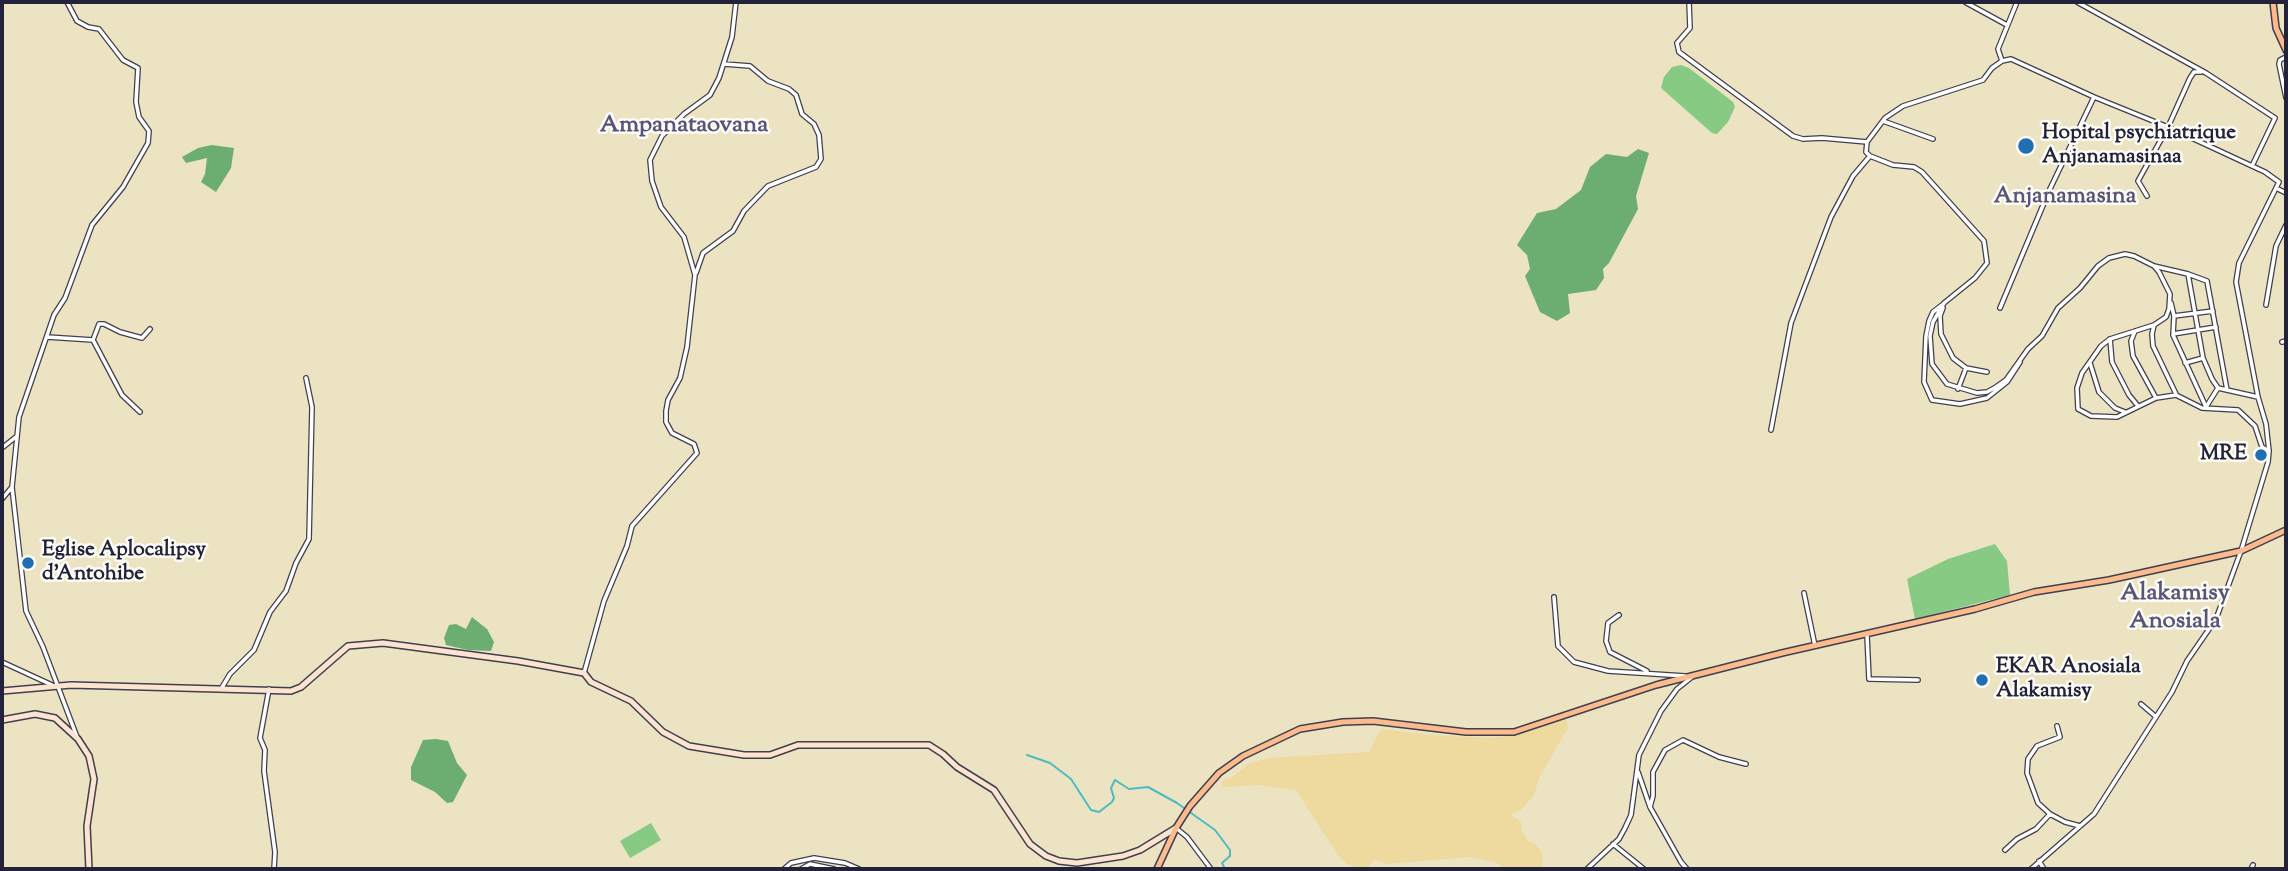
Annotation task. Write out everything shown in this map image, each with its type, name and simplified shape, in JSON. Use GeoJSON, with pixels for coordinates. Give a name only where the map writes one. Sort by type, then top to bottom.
{"type":"FeatureCollection","features":[{"type":"Feature","properties":{"kind":"main road"},"geometry":{"type":"LineString","coordinates":[[2273,2],[2276,28],[2286,50]]}},
{"type":"Feature","properties":{"kind":"main road"},"geometry":{"type":"LineString","coordinates":[[1157,869],[1188,809],[1219,773],[1243,755],[1300,729],[1343,722],[1373,721],[1466,732],[1514,732],[1657,685],[1975,609],[2034,592],[2109,580],[2241,551],[2286,530]]}},
{"type":"Feature","properties":{"kind":"street"},"geometry":{"type":"LineString","coordinates":[[67,2],[77,21],[99,29],[123,60],[138,68],[135,102],[139,117],[149,131],[148,143],[123,187],[92,225],[65,298],[54,315],[19,416],[12,487],[26,611],[43,647],[78,739],[89,755],[94,779],[87,826],[89,869]]}},
{"type":"Feature","properties":{"kind":"street"},"geometry":{"type":"LineString","coordinates":[[695,275],[684,237],[661,207],[652,181],[650,160],[662,136],[684,114],[710,95],[732,37],[736,2]]}},
{"type":"Feature","properties":{"kind":"street"},"geometry":{"type":"LineString","coordinates":[[1689,2],[1690,28],[1677,43],[1679,52],[1793,136],[1802,139],[1867,142]]}},
{"type":"Feature","properties":{"kind":"street"},"geometry":{"type":"LineString","coordinates":[[1965,2],[2007,25]]}},
{"type":"Feature","properties":{"kind":"street"},"geometry":{"type":"LineString","coordinates":[[2002,61],[1998,49],[2017,2]]}},
{"type":"Feature","properties":{"kind":"street"},"geometry":{"type":"LineString","coordinates":[[2077,2],[2206,73],[2275,118],[2252,166]]}},
{"type":"Feature","properties":{"kind":"street"},"geometry":{"type":"LineString","coordinates":[[2286,57],[2278,64],[2286,98]]}},
{"type":"Feature","properties":{"kind":"street"},"geometry":{"type":"LineString","coordinates":[[2020,360],[2007,382],[1987,398],[1959,404],[1932,400],[1924,382],[1929,321],[1933,312],[1975,278],[1987,263],[1984,241],[1922,172],[1914,167],[1892,164],[1866,152],[1867,142],[1883,121],[1903,106],[1983,80],[2002,61],[2011,59],[2168,127],[2252,166],[2279,182],[2239,263],[2236,282],[2258,397],[2266,424],[2269,452],[2241,551],[2216,620],[2187,661],[2172,692],[2094,814],[2031,869]]}},
{"type":"Feature","properties":{"kind":"street"},"geometry":{"type":"LineString","coordinates":[[584,673],[604,601],[627,547],[632,526],[697,453],[694,444],[673,433],[666,422],[666,411],[685,358],[695,275],[703,253],[733,231],[744,211],[768,186],[816,167],[821,159],[819,135],[814,124],[802,114],[796,95],[789,89],[768,81],[750,66],[724,64]]}},
{"type":"Feature","properties":{"kind":"street"},"geometry":{"type":"LineString","coordinates":[[2147,196],[2138,180],[2168,127],[2194,72],[2206,73]]}},
{"type":"Feature","properties":{"kind":"street"},"geometry":{"type":"LineString","coordinates":[[2000,307],[2049,191],[2094,97]]}},
{"type":"Feature","properties":{"kind":"street"},"geometry":{"type":"LineString","coordinates":[[1883,121],[1933,139]]}},
{"type":"Feature","properties":{"kind":"street"},"geometry":{"type":"LineString","coordinates":[[1771,430],[1791,323],[1830,217],[1853,176],[1870,156]]}},
{"type":"Feature","properties":{"kind":"street"},"geometry":{"type":"LineString","coordinates":[[2276,188],[2286,193]]}},
{"type":"Feature","properties":{"kind":"street"},"geometry":{"type":"LineString","coordinates":[[2266,305],[2276,246],[2286,225]]}},
{"type":"Feature","properties":{"kind":"street"},"geometry":{"type":"LineString","coordinates":[[1944,303],[1933,322],[1931,353],[1937,372],[1948,384],[1958,389],[1987,392],[2006,380],[2042,336],[2058,308],[2109,258],[2126,254],[2134,256],[2154,266],[2207,281],[2227,390]]}},
{"type":"Feature","properties":{"kind":"street"},"geometry":{"type":"LineString","coordinates":[[2154,266],[2160,272],[2169,294],[2174,316],[2173,335],[2206,407]]}},
{"type":"Feature","properties":{"kind":"street"},"geometry":{"type":"LineString","coordinates":[[2188,274],[2203,358],[2218,388]]}},
{"type":"Feature","properties":{"kind":"street"},"geometry":{"type":"LineString","coordinates":[[2169,294],[2166,317],[2154,325],[2110,339],[2101,346],[2082,373],[2077,388],[2078,410],[2091,416],[2107,418],[2128,412],[2156,398],[2176,395]]}},
{"type":"Feature","properties":{"kind":"street"},"geometry":{"type":"LineString","coordinates":[[1944,303],[1940,316],[1941,334],[1953,358],[1966,368],[1987,372]]}},
{"type":"Feature","properties":{"kind":"street"},"geometry":{"type":"LineString","coordinates":[[2174,316],[2213,311]]}},
{"type":"Feature","properties":{"kind":"street"},"geometry":{"type":"LineString","coordinates":[[140,412],[122,395],[93,340],[99,324],[142,338],[150,328]]}},
{"type":"Feature","properties":{"kind":"street"},"geometry":{"type":"LineString","coordinates":[[2154,325],[2153,346],[2176,395],[2197,407],[2238,410],[2255,426],[2262,447],[2269,452]]}},
{"type":"Feature","properties":{"kind":"street"},"geometry":{"type":"LineString","coordinates":[[2173,335],[2216,327]]}},
{"type":"Feature","properties":{"kind":"street"},"geometry":{"type":"LineString","coordinates":[[2135,331],[2132,341],[2133,356],[2156,398]]}},
{"type":"Feature","properties":{"kind":"street"},"geometry":{"type":"LineString","coordinates":[[47,337],[93,340]]}},
{"type":"Feature","properties":{"kind":"street"},"geometry":{"type":"LineString","coordinates":[[2110,339],[2112,362],[2129,395],[2138,406]]}},
{"type":"Feature","properties":{"kind":"street"},"geometry":{"type":"LineString","coordinates":[[2185,363],[2203,358]]}},
{"type":"Feature","properties":{"kind":"street"},"geometry":{"type":"LineString","coordinates":[[2090,363],[2099,392],[2115,408],[2128,412]]}},
{"type":"Feature","properties":{"kind":"street"},"geometry":{"type":"LineString","coordinates":[[1958,389],[1966,368]]}},
{"type":"Feature","properties":{"kind":"street"},"geometry":{"type":"LineString","coordinates":[[221,689],[230,674],[254,650],[270,612],[286,590],[309,539],[312,407],[306,378]]}},
{"type":"Feature","properties":{"kind":"street"},"geometry":{"type":"LineString","coordinates":[[2218,388],[2258,397]]}},
{"type":"Feature","properties":{"kind":"street"},"geometry":{"type":"LineString","coordinates":[[2206,407],[2218,388]]}},
{"type":"Feature","properties":{"kind":"street"},"geometry":{"type":"LineString","coordinates":[[2,448],[17,436]]}},
{"type":"Feature","properties":{"kind":"street"},"geometry":{"type":"LineString","coordinates":[[2,499],[12,487]]}},
{"type":"Feature","properties":{"kind":"street"},"geometry":{"type":"LineString","coordinates":[[1804,593],[1815,647]]}},
{"type":"Feature","properties":{"kind":"street"},"geometry":{"type":"LineString","coordinates":[[1554,597],[1558,646],[1574,662],[1608,671],[1694,676]]}},
{"type":"Feature","properties":{"kind":"street"},"geometry":{"type":"LineString","coordinates":[[1619,615],[1608,623],[1606,641],[1610,652],[1650,672]]}},
{"type":"Feature","properties":{"kind":"street"},"geometry":{"type":"LineString","coordinates":[[1867,635],[1869,679],[1918,680]]}},
{"type":"Feature","properties":{"kind":"street"},"geometry":{"type":"LineString","coordinates":[[2,691],[94,685],[291,691],[301,688],[333,662],[341,651],[355,644],[383,643],[518,661],[584,673],[591,682],[631,701],[663,732],[689,746],[757,755],[770,754],[798,745],[929,745],[957,767],[994,790],[1030,844],[1046,856],[1077,863],[1123,856],[1140,850],[1176,828],[1187,837],[1211,869]]}},
{"type":"Feature","properties":{"kind":"street"},"geometry":{"type":"LineString","coordinates":[[2,662],[57,687]]}},
{"type":"Feature","properties":{"kind":"street"},"geometry":{"type":"LineString","coordinates":[[1587,869],[1619,839],[1631,815],[1639,755],[1661,711],[1677,689],[1694,676]]}},
{"type":"Feature","properties":{"kind":"street"},"geometry":{"type":"LineString","coordinates":[[269,690],[260,738],[265,750],[264,771],[275,852],[274,869]]}},
{"type":"Feature","properties":{"kind":"street"},"geometry":{"type":"LineString","coordinates":[[2141,704],[2155,716]]}},
{"type":"Feature","properties":{"kind":"street"},"geometry":{"type":"LineString","coordinates":[[2,720],[35,714],[55,719],[78,739]]}},
{"type":"Feature","properties":{"kind":"street"},"geometry":{"type":"LineString","coordinates":[[2057,726],[2060,737],[2037,747],[2028,759],[2027,774],[2038,803],[2050,814],[2080,826]]}},
{"type":"Feature","properties":{"kind":"street"},"geometry":{"type":"LineString","coordinates":[[1650,807],[1653,772],[1665,750],[1683,740],[1719,757],[1746,764]]}},
{"type":"Feature","properties":{"kind":"street"},"geometry":{"type":"LineString","coordinates":[[1637,769],[1650,807],[1687,869]]}},
{"type":"Feature","properties":{"kind":"street"},"geometry":{"type":"LineString","coordinates":[[2005,850],[2017,839],[2036,829],[2050,814]]}},
{"type":"Feature","properties":{"kind":"street"},"geometry":{"type":"LineString","coordinates":[[1613,844],[1644,869]]}},
{"type":"Feature","properties":{"kind":"street"},"geometry":{"type":"LineString","coordinates":[[784,869],[791,863],[814,858],[845,863],[859,869]]}},
{"type":"Feature","properties":{"kind":"street"},"geometry":{"type":"LineString","coordinates":[[2039,861],[2044,869]]}},
{"type":"Feature","properties":{"kind":"street"},"geometry":{"type":"LineString","coordinates":[[801,869],[810,864],[834,869]]}},
{"type":"Feature","properties":{"kind":"green space"},"geometry":{"type":"Polygon","coordinates":[[[1681,65],[1689,68],[1733,102],[1735,107],[1728,122],[1717,134],[1712,133],[1661,88],[1664,77],[1672,67],[1681,65]]]}},
{"type":"Feature","properties":{"kind":"green space"},"geometry":{"type":"Polygon","coordinates":[[[212,145],[234,148],[231,168],[216,192],[201,182],[207,158],[186,163],[182,157],[198,148],[212,145]]]}},
{"type":"Feature","properties":{"kind":"green space"},"geometry":{"type":"Polygon","coordinates":[[[1638,149],[1649,153],[1636,196],[1638,209],[1609,263],[1603,269],[1604,278],[1596,290],[1568,294],[1570,313],[1557,321],[1540,312],[1525,276],[1530,269],[1527,255],[1517,245],[1537,213],[1556,209],[1581,190],[1590,167],[1606,154],[1627,157],[1638,149]]]}},
{"type":"Feature","properties":{"kind":"green space"},"geometry":{"type":"Polygon","coordinates":[[[1995,544],[2007,561],[2010,595],[1915,619],[1907,579],[1948,559],[1995,544]]]}},
{"type":"Feature","properties":{"kind":"green space"},"geometry":{"type":"Polygon","coordinates":[[[472,617],[487,629],[494,642],[491,651],[446,645],[444,638],[449,625],[456,624],[466,629],[472,617]]]}},
{"type":"Feature","properties":{"kind":"green space"},"geometry":{"type":"Polygon","coordinates":[[[423,740],[448,741],[457,763],[467,775],[453,802],[447,803],[435,792],[411,780],[411,767],[423,740]]]}},
{"type":"Feature","properties":{"kind":"green space"},"geometry":{"type":"Polygon","coordinates":[[[651,823],[661,840],[630,858],[620,841],[651,823]]]}},
{"type":"Feature","properties":{"kind":"sand"},"geometry":{"type":"Polygon","coordinates":[[[1566,719],[1568,728],[1539,778],[1534,795],[1521,810],[1511,815],[1521,822],[1522,832],[1528,841],[1538,846],[1543,855],[1542,869],[1505,869],[1495,862],[1469,857],[1387,864],[1375,860],[1367,869],[1363,869],[1348,865],[1338,855],[1296,790],[1259,785],[1221,787],[1223,780],[1231,778],[1250,763],[1269,758],[1369,752],[1381,729],[1490,738],[1515,735],[1566,719]]]}},
{"type":"Feature","properties":{"kind":"waterway"},"geometry":{"type":"LineString","coordinates":[[1027,755],[1050,763],[1071,779],[1091,810],[1099,812],[1112,802],[1114,798],[1111,788],[1115,780],[1129,789],[1148,787],[1177,803],[1215,830],[1230,850],[1230,856],[1222,863],[1225,869]]}},
{"type":"Feature","properties":{"kind":"place","name":"Hopital psychiatrique Anjanamasinaa"},"geometry":{"type":"Point","coordinates":[2026,146]}},
{"type":"Feature","properties":{"kind":"place","name":"MRE"},"geometry":{"type":"Point","coordinates":[2261,455]}},
{"type":"Feature","properties":{"kind":"place","name":"Eglise Aplocalipsy d'Antohibe"},"geometry":{"type":"Point","coordinates":[28,563]}},
{"type":"Feature","properties":{"kind":"place","name":"EKAR Anosiala Alakamisy"},"geometry":{"type":"Point","coordinates":[1982,680]}},
{"type":"Feature","properties":{"kind":"district","name":"Ampanataovana"},"geometry":{"type":"Point","coordinates":[684,127]}},
{"type":"Feature","properties":{"kind":"district","name":"Anjanamasina"},"geometry":{"type":"Point","coordinates":[2065,198]}},
{"type":"Feature","properties":{"kind":"district","name":"Alakamisy Anosiala"},"geometry":{"type":"Point","coordinates":[2175,609]}}]}
